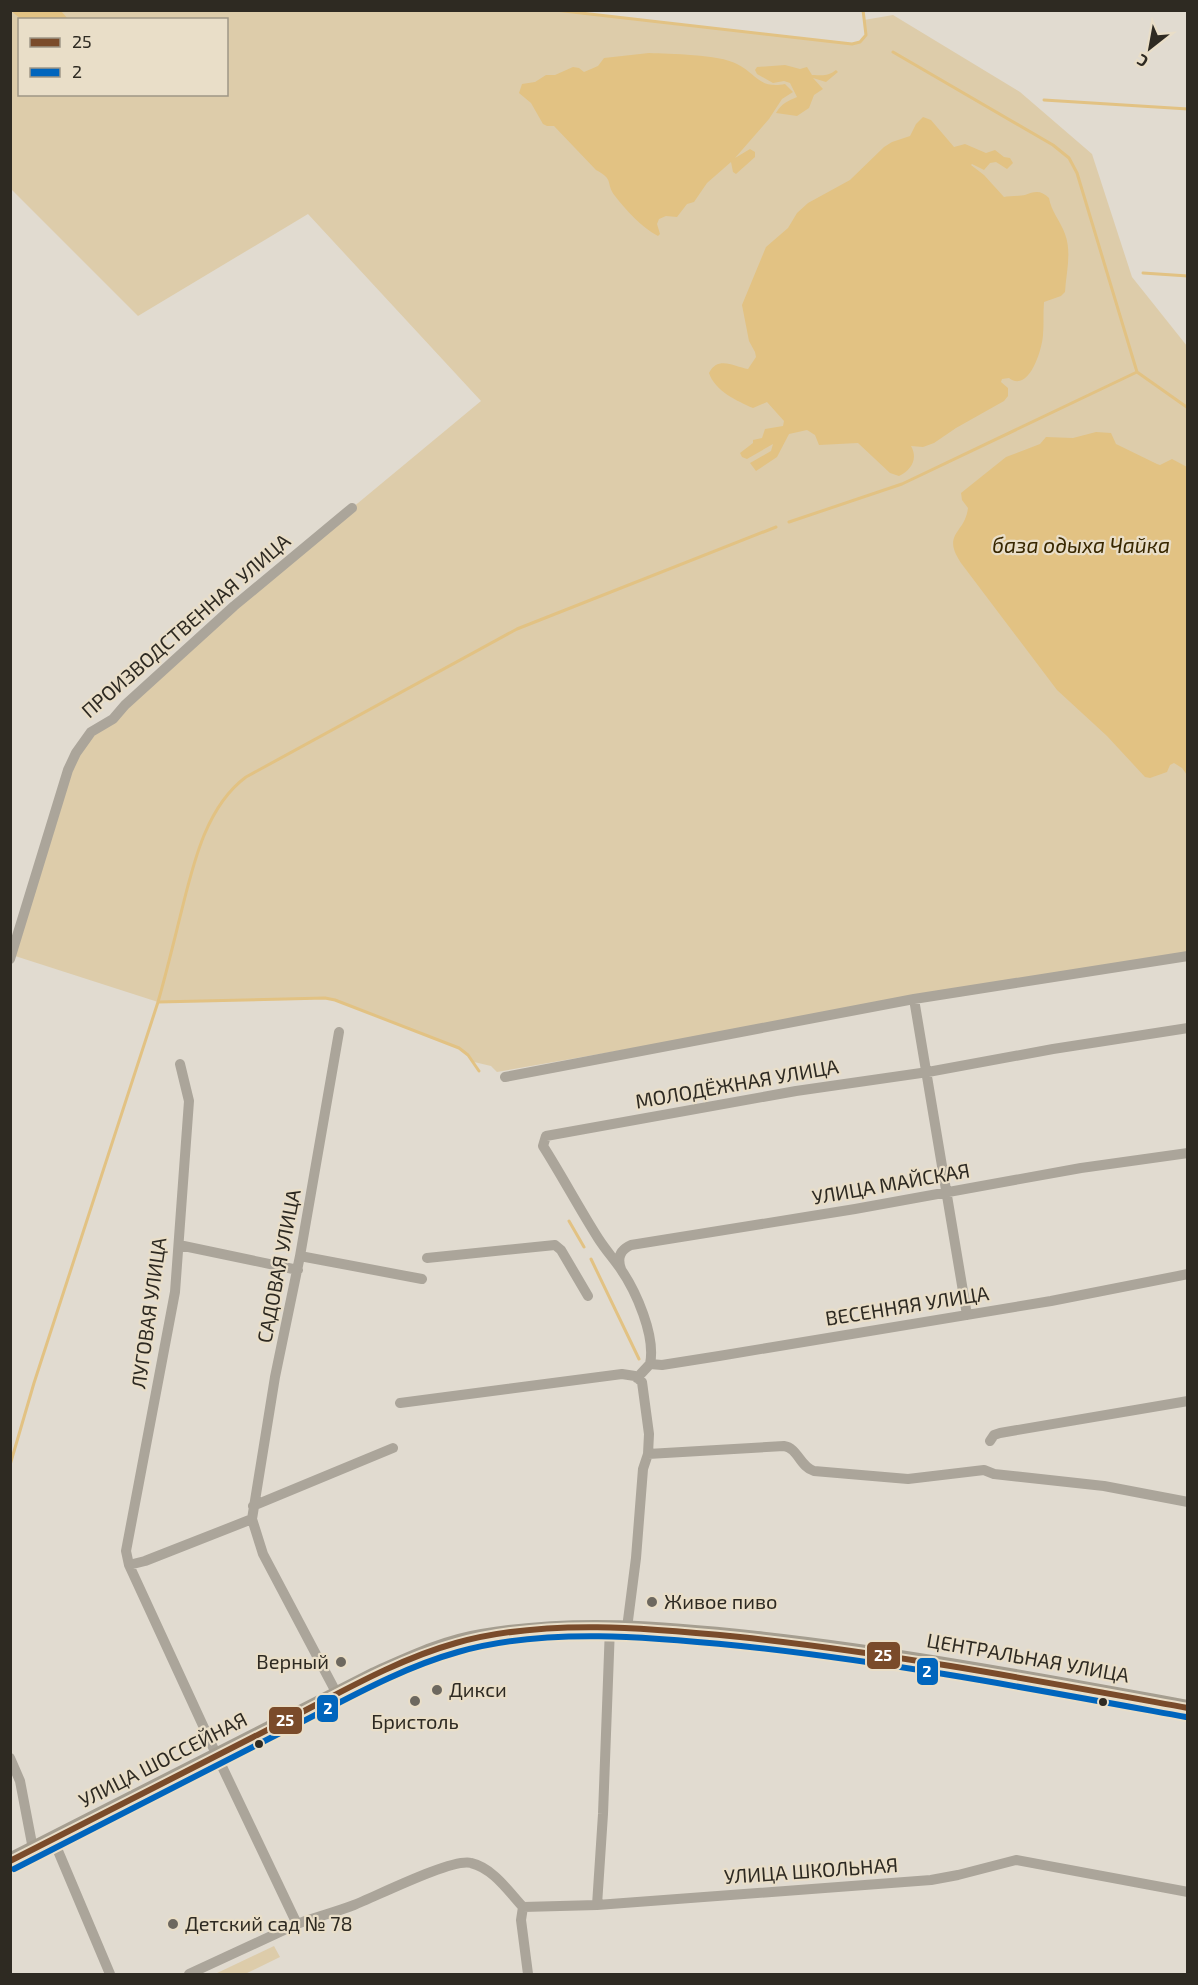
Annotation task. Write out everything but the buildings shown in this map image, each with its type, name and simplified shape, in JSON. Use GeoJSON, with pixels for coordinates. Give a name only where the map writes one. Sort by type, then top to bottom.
{"type":"FeatureCollection","features":[{"type":"Feature","properties":{"kind":"main road","name":"УЛИЦА ШОССЕЙНАЯ"},"geometry":{"type":"LineString","coordinates":[[10,1861],[375,1675],[433,1650],[480,1637],[530,1631],[618,1627]]}},
{"type":"Feature","properties":{"kind":"main road","name":"ЦЕНТРАЛЬНАЯ УЛИЦА"},"geometry":{"type":"LineString","coordinates":[[618,1627],[661,1629],[789,1643],[915,1660],[1188,1708]]}},
{"type":"Feature","properties":{"kind":"street","name":"ПРОИЗВОДСТВЕННАЯ УЛИЦА"},"geometry":{"type":"LineString","coordinates":[[10,959],[68,770],[76,753],[91,732],[113,718],[234,606],[352,508]]}},
{"type":"Feature","properties":{"kind":"street"},"geometry":{"type":"LineString","coordinates":[[505,1077],[914,999],[1188,956]]}},
{"type":"Feature","properties":{"kind":"street"},"geometry":{"type":"LineString","coordinates":[[914,999],[967,1315]]}},
{"type":"Feature","properties":{"kind":"street","name":"МОЛОДЁЖНАЯ УЛИЦА"},"geometry":{"type":"LineString","coordinates":[[650,1364],[651,1354],[644,1318],[621,1269],[598,1238],[543,1146],[546,1136],[796,1091],[928,1072],[1053,1049],[1188,1028]]}},
{"type":"Feature","properties":{"kind":"street","name":"САДОВАЯ УЛИЦА"},"geometry":{"type":"LineString","coordinates":[[252,1519],[275,1377],[300,1256],[339,1032]]}},
{"type":"Feature","properties":{"kind":"street","name":"ЛУГОВАЯ УЛИЦА"},"geometry":{"type":"LineString","coordinates":[[129,1565],[126,1551],[175,1292],[189,1101],[180,1064]]}},
{"type":"Feature","properties":{"kind":"street","name":"УЛИЦА МАЙСКАЯ"},"geometry":{"type":"LineString","coordinates":[[621,1269],[618,1262],[620,1255],[631,1245],[947,1193],[1081,1168],[1188,1153]]}},
{"type":"Feature","properties":{"kind":"street"},"geometry":{"type":"LineString","coordinates":[[179,1245],[297,1270]]}},
{"type":"Feature","properties":{"kind":"street"},"geometry":{"type":"LineString","coordinates":[[427,1258],[555,1245],[561,1250],[588,1296]]}},
{"type":"Feature","properties":{"kind":"street"},"geometry":{"type":"LineString","coordinates":[[300,1256],[422,1279]]}},
{"type":"Feature","properties":{"kind":"street","name":"ВЕСЕННЯЯ УЛИЦА"},"geometry":{"type":"LineString","coordinates":[[650,1364],[662,1365],[967,1315],[1188,1274]]}},
{"type":"Feature","properties":{"kind":"street"},"geometry":{"type":"LineString","coordinates":[[637,1378],[650,1364]]}},
{"type":"Feature","properties":{"kind":"street"},"geometry":{"type":"LineString","coordinates":[[399,1402],[622,1374],[630,1374],[642,1382],[649,1434],[648,1454],[643,1469],[636,1558],[618,1627],[597,1905]]}},
{"type":"Feature","properties":{"kind":"street"},"geometry":{"type":"LineString","coordinates":[[990,1441],[994,1435],[1000,1433],[1188,1401]]}},
{"type":"Feature","properties":{"kind":"street"},"geometry":{"type":"LineString","coordinates":[[648,1454],[784,1446],[792,1448],[806,1467],[812,1471],[908,1479],[984,1470],[994,1474],[1104,1486],[1188,1502]]}},
{"type":"Feature","properties":{"kind":"street"},"geometry":{"type":"LineString","coordinates":[[254,1506],[393,1448]]}},
{"type":"Feature","properties":{"kind":"street"},"geometry":{"type":"LineString","coordinates":[[297,1924],[129,1565],[145,1561],[252,1519],[263,1554],[337,1694]]}},
{"type":"Feature","properties":{"kind":"street"},"geometry":{"type":"LineString","coordinates":[[10,1758],[21,1781],[33,1849]]}},
{"type":"Feature","properties":{"kind":"street"},"geometry":{"type":"LineString","coordinates":[[54,1839],[110,1974]]}},
{"type":"Feature","properties":{"kind":"street","name":"УЛИЦА ШКОЛЬНАЯ"},"geometry":{"type":"LineString","coordinates":[[524,1907],[597,1905],[931,1880],[1011,1861],[1188,1892]]}},
{"type":"Feature","properties":{"kind":"street"},"geometry":{"type":"LineString","coordinates":[[189,1974],[297,1924],[352,1906],[443,1868],[465,1862],[478,1865],[489,1872],[524,1907],[521,1920],[527,1972]]}},
{"type":"Feature","properties":{"kind":"shaded area"},"geometry":{"type":"Polygon","coordinates":[[[555,10],[852,44],[860,42],[865,37],[864,20],[893,15],[1020,92],[1092,154],[1132,277],[1187,346],[1187,956],[914,999],[497,1072],[491,1066],[474,1062],[459,1048],[335,1000],[325,998],[158,1002],[12,955],[80,747],[352,508],[481,401],[308,214],[138,316],[11,189],[10,11],[555,10]]]}},
{"type":"Feature","properties":{"kind":"shaded area"},"geometry":{"type":"Polygon","coordinates":[[[274,1946],[280,1957],[245,1974],[215,1974],[274,1946]]]}},
{"type":"Feature","properties":{"kind":"water"},"geometry":{"type":"Polygon","coordinates":[[[11,11],[61,11],[67,18],[20,18],[11,11]]]}},
{"type":"Feature","properties":{"kind":"water"},"geometry":{"type":"Polygon","coordinates":[[[649,53],[718,58],[737,64],[764,83],[785,84],[793,92],[782,99],[769,119],[735,158],[750,149],[755,152],[755,157],[736,174],[733,172],[731,162],[707,183],[694,202],[687,204],[677,217],[666,216],[659,219],[657,224],[660,234],[658,236],[629,213],[612,192],[606,176],[596,170],[554,126],[543,124],[531,103],[519,93],[522,84],[535,82],[546,75],[555,75],[573,67],[584,72],[598,66],[604,58],[649,53]]]}},
{"type":"Feature","properties":{"kind":"water"},"geometry":{"type":"Polygon","coordinates":[[[785,65],[800,69],[807,67],[812,75],[827,75],[836,70],[838,72],[826,82],[813,78],[823,89],[814,95],[809,108],[797,116],[776,113],[788,101],[797,97],[790,83],[784,81],[773,83],[757,74],[755,70],[757,67],[785,65]]]}},
{"type":"Feature","properties":{"kind":"water"},"geometry":{"type":"Polygon","coordinates":[[[923,117],[931,120],[954,147],[965,144],[986,153],[995,150],[1004,157],[1010,158],[1013,163],[1007,169],[996,162],[990,163],[984,170],[971,165],[984,175],[1004,197],[1041,192],[1049,198],[1067,241],[1065,292],[1061,296],[1044,302],[1042,342],[1033,368],[1023,380],[1002,379],[1001,382],[1008,388],[1008,396],[1004,401],[934,443],[923,447],[911,446],[914,459],[910,467],[899,476],[890,473],[858,443],[819,445],[815,435],[807,430],[789,434],[777,457],[756,471],[750,463],[771,451],[773,444],[747,459],[740,453],[753,443],[753,440],[762,438],[765,429],[783,426],[784,421],[767,402],[753,408],[727,395],[716,385],[709,373],[717,364],[722,363],[748,369],[756,357],[749,341],[742,305],[766,247],[788,228],[797,213],[808,203],[850,180],[884,147],[910,136],[916,124],[923,117]]]}},
{"type":"Feature","properties":{"kind":"water","name":"база одыха Чайка"},"geometry":{"type":"Polygon","coordinates":[[[1096,432],[1111,433],[1116,444],[1157,464],[1160,465],[1172,459],[1187,467],[1187,775],[1174,763],[1170,765],[1167,772],[1150,778],[1145,777],[1107,736],[1057,690],[955,553],[954,539],[966,517],[968,508],[962,500],[961,493],[1006,457],[1040,444],[1046,437],[1073,438],[1096,432]]]}},
{"type":"Feature","properties":{"kind":"waterway"},"geometry":{"type":"LineString","coordinates":[[555,10],[852,44],[860,42],[866,35],[863,10]]}},
{"type":"Feature","properties":{"kind":"waterway"},"geometry":{"type":"LineString","coordinates":[[893,52],[1053,145],[1069,158],[1077,173],[1137,372],[1188,408]]}},
{"type":"Feature","properties":{"kind":"waterway"},"geometry":{"type":"LineString","coordinates":[[1044,100],[1188,109]]}},
{"type":"Feature","properties":{"kind":"waterway"},"geometry":{"type":"LineString","coordinates":[[1143,273],[1188,276]]}},
{"type":"Feature","properties":{"kind":"waterway"},"geometry":{"type":"LineString","coordinates":[[789,522],[902,484],[1137,372]]}},
{"type":"Feature","properties":{"kind":"waterway"},"geometry":{"type":"LineString","coordinates":[[479,1071],[468,1055],[459,1048],[335,1000],[325,998],[158,1002],[189,880],[210,823],[220,805],[246,777],[517,629],[776,527]]}},
{"type":"Feature","properties":{"kind":"waterway"},"geometry":{"type":"LineString","coordinates":[[10,1465],[34,1383],[158,1002]]}},
{"type":"Feature","properties":{"kind":"waterway"},"geometry":{"type":"LineString","coordinates":[[569,1221],[584,1247]]}},
{"type":"Feature","properties":{"kind":"waterway"},"geometry":{"type":"LineString","coordinates":[[591,1259],[639,1359]]}},
{"type":"Feature","properties":{"kind":"transit line","name":"25"},"geometry":{"type":"LineString","coordinates":[[10,1861],[389,1668],[456,1643],[525,1630],[634,1628],[796,1644],[964,1668],[1188,1708]]}},
{"type":"Feature","properties":{"kind":"transit line","name":"2"},"geometry":{"type":"LineString","coordinates":[[14,1869],[391,1677],[458,1652],[527,1639],[635,1637],[797,1653],[964,1677],[1186,1717]]}},
{"type":"Feature","properties":{"kind":"place","name":"Живое пиво"},"geometry":{"type":"Point","coordinates":[652,1602]}},
{"type":"Feature","properties":{"kind":"place","name":"Верный"},"geometry":{"type":"Point","coordinates":[341,1662]}},
{"type":"Feature","properties":{"kind":"place","name":"Дикси"},"geometry":{"type":"Point","coordinates":[437,1690]}},
{"type":"Feature","properties":{"kind":"place","name":"Бристоль"},"geometry":{"type":"Point","coordinates":[415,1701]}},
{"type":"Feature","properties":{"kind":"place","name":"Детский сад № 78"},"geometry":{"type":"Point","coordinates":[173,1924]}}]}
